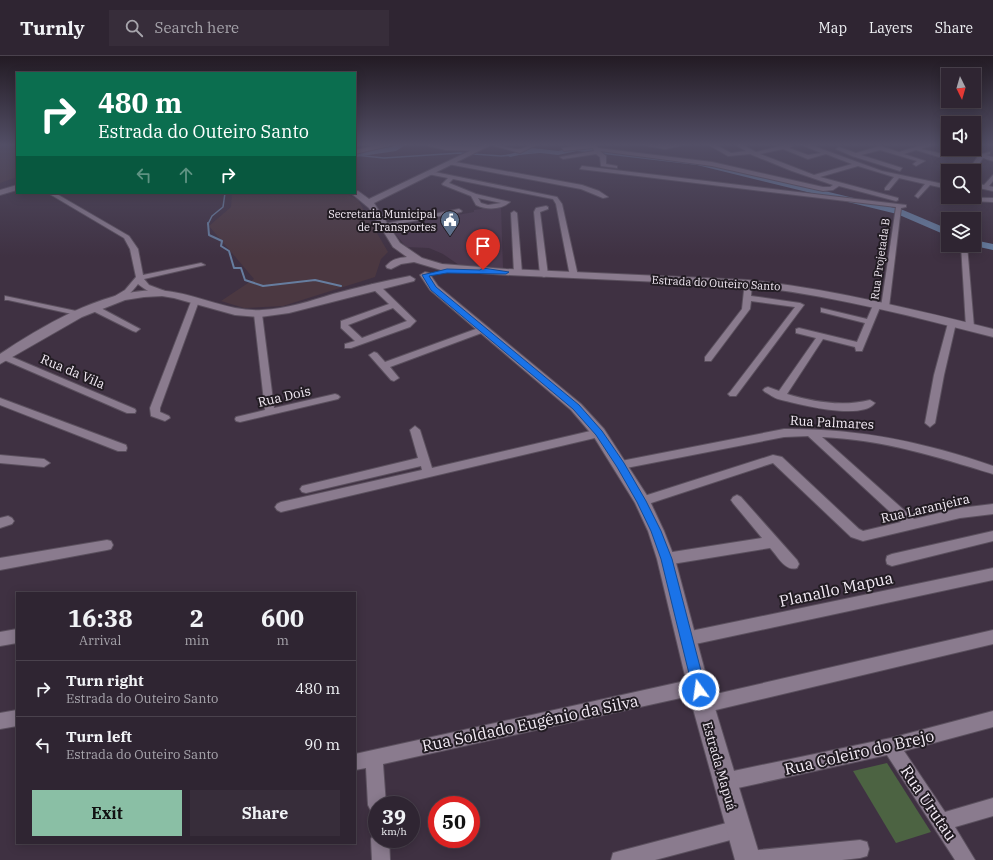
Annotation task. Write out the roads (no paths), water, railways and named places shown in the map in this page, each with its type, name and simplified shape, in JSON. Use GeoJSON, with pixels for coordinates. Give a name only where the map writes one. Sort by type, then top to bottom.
{"type":"FeatureCollection","features":[{"type":"Feature","properties":{"kind":"main road"},"geometry":{"type":"LineString","coordinates":[[369,202],[412,182]]}},
{"type":"Feature","properties":{"kind":"main road"},"geometry":{"type":"LineString","coordinates":[[0,192],[16,187]]}},
{"type":"Feature","properties":{"kind":"main road"},"geometry":{"type":"LineString","coordinates":[[356,194],[369,202],[396,246],[406,255],[420,259],[429,275]]}},
{"type":"Feature","properties":{"kind":"main road"},"geometry":{"type":"LineString","coordinates":[[375,286],[390,268],[395,256],[396,246]]}},
{"type":"Feature","properties":{"kind":"main road"},"geometry":{"type":"LineString","coordinates":[[390,268],[403,260],[420,259]]}},
{"type":"Feature","properties":{"kind":"main road","name":"Estrada Mapuá"},"geometry":{"type":"LineString","coordinates":[[390,268],[395,277],[412,279],[429,275],[484,329],[568,400],[599,433],[621,465],[642,501],[656,531],[666,559],[703,705],[724,782],[748,860]]}},
{"type":"Feature","properties":{"kind":"main road","name":"Estrada do Outeiro Santo"},"geometry":{"type":"LineString","coordinates":[[2,358],[38,336],[81,314],[133,294],[162,293],[237,312],[258,314],[290,310],[375,286],[447,271],[506,272],[544,275],[748,283],[818,292],[993,332]]}},
{"type":"Feature","properties":{"kind":"street"},"geometry":{"type":"LineString","coordinates":[[447,182],[445,184],[474,195]]}},
{"type":"Feature","properties":{"kind":"street"},"geometry":{"type":"LineString","coordinates":[[470,182],[549,196],[557,200],[574,276]]}},
{"type":"Feature","properties":{"kind":"street"},"geometry":{"type":"LineString","coordinates":[[552,182],[582,187],[597,192],[605,197]]}},
{"type":"Feature","properties":{"kind":"street"},"geometry":{"type":"LineString","coordinates":[[695,182],[900,207]]}},
{"type":"Feature","properties":{"kind":"street"},"geometry":{"type":"LineString","coordinates":[[736,182],[796,189]]}},
{"type":"Feature","properties":{"kind":"street"},"geometry":{"type":"LineString","coordinates":[[771,182],[775,186]]}},
{"type":"Feature","properties":{"kind":"street"},"geometry":{"type":"LineString","coordinates":[[792,182],[823,189],[831,189],[837,185]]}},
{"type":"Feature","properties":{"kind":"street"},"geometry":{"type":"LineString","coordinates":[[827,182],[900,207]]}},
{"type":"Feature","properties":{"kind":"street"},"geometry":{"type":"LineString","coordinates":[[887,189],[895,182]]}},
{"type":"Feature","properties":{"kind":"street"},"geometry":{"type":"LineString","coordinates":[[922,182],[941,186]]}},
{"type":"Feature","properties":{"kind":"street"},"geometry":{"type":"LineString","coordinates":[[986,187],[990,182]]}},
{"type":"Feature","properties":{"kind":"street"},"geometry":{"type":"LineString","coordinates":[[918,196],[929,183]]}},
{"type":"Feature","properties":{"kind":"street"},"geometry":{"type":"LineString","coordinates":[[981,186],[993,189]]}},
{"type":"Feature","properties":{"kind":"street"},"geometry":{"type":"LineString","coordinates":[[53,194],[127,237],[132,244],[137,259],[139,278],[133,294]]}},
{"type":"Feature","properties":{"kind":"street"},"geometry":{"type":"LineString","coordinates":[[981,195],[993,198]]}},
{"type":"Feature","properties":{"kind":"street"},"geometry":{"type":"LineString","coordinates":[[981,198],[993,198]]}},
{"type":"Feature","properties":{"kind":"street","name":"Rua Projetada B"},"geometry":{"type":"LineString","coordinates":[[821,336],[860,347],[870,322],[881,306],[900,207]]}},
{"type":"Feature","properties":{"kind":"street"},"geometry":{"type":"LineString","coordinates":[[544,275],[537,212],[538,209],[546,208]]}},
{"type":"Feature","properties":{"kind":"street"},"geometry":{"type":"LineString","coordinates":[[382,225],[459,211]]}},
{"type":"Feature","properties":{"kind":"street"},"geometry":{"type":"LineString","coordinates":[[514,213],[518,273]]}},
{"type":"Feature","properties":{"kind":"street"},"geometry":{"type":"LineString","coordinates":[[965,252],[970,327]]}},
{"type":"Feature","properties":{"kind":"street"},"geometry":{"type":"LineString","coordinates":[[139,278],[201,266]]}},
{"type":"Feature","properties":{"kind":"street"},"geometry":{"type":"LineString","coordinates":[[139,278],[145,286],[162,293]]}},
{"type":"Feature","properties":{"kind":"street"},"geometry":{"type":"LineString","coordinates":[[708,359],[744,312],[747,306],[748,283]]}},
{"type":"Feature","properties":{"kind":"street"},"geometry":{"type":"LineString","coordinates":[[133,294],[144,292],[145,286]]}},
{"type":"Feature","properties":{"kind":"street"},"geometry":{"type":"LineString","coordinates":[[348,346],[411,323],[411,319],[375,286]]}},
{"type":"Feature","properties":{"kind":"street"},"geometry":{"type":"LineString","coordinates":[[8,298],[81,314]]}},
{"type":"Feature","properties":{"kind":"street"},"geometry":{"type":"LineString","coordinates":[[733,394],[800,305],[747,298]]}},
{"type":"Feature","properties":{"kind":"street"},"geometry":{"type":"LineString","coordinates":[[165,418],[155,414],[154,408],[195,301]]}},
{"type":"Feature","properties":{"kind":"street"},"geometry":{"type":"LineString","coordinates":[[360,341],[344,326],[344,323],[395,304]]}},
{"type":"Feature","properties":{"kind":"street"},"geometry":{"type":"LineString","coordinates":[[94,308],[136,329]]}},
{"type":"Feature","properties":{"kind":"street"},"geometry":{"type":"LineString","coordinates":[[824,310],[870,322]]}},
{"type":"Feature","properties":{"kind":"street"},"geometry":{"type":"LineString","coordinates":[[258,314],[270,412]]}},
{"type":"Feature","properties":{"kind":"street"},"geometry":{"type":"LineString","coordinates":[[930,423],[938,375],[952,323]]}},
{"type":"Feature","properties":{"kind":"street"},"geometry":{"type":"LineString","coordinates":[[384,366],[484,329]]}},
{"type":"Feature","properties":{"kind":"street"},"geometry":{"type":"LineString","coordinates":[[780,396],[821,336],[799,331]]}},
{"type":"Feature","properties":{"kind":"street"},"geometry":{"type":"LineString","coordinates":[[374,355],[394,378]]}},
{"type":"Feature","properties":{"kind":"street","name":"Rua da Vila"},"geometry":{"type":"LineString","coordinates":[[2,358],[131,411]]}},
{"type":"Feature","properties":{"kind":"street"},"geometry":{"type":"LineString","coordinates":[[768,390],[780,396],[803,402],[844,406],[865,406],[870,403]]}},
{"type":"Feature","properties":{"kind":"street","name":"Rua Dois"},"geometry":{"type":"LineString","coordinates":[[240,419],[335,397]]}},
{"type":"Feature","properties":{"kind":"street"},"geometry":{"type":"LineString","coordinates":[[0,401],[122,448]]}},
{"type":"Feature","properties":{"kind":"street"},"geometry":{"type":"LineString","coordinates":[[415,430],[426,466]]}},
{"type":"Feature","properties":{"kind":"street"},"geometry":{"type":"LineString","coordinates":[[306,489],[599,433]]}},
{"type":"Feature","properties":{"kind":"street"},"geometry":{"type":"LineString","coordinates":[[811,433],[912,525]]}},
{"type":"Feature","properties":{"kind":"street","name":"Rua Palmares"},"geometry":{"type":"LineString","coordinates":[[621,465],[784,434],[811,433],[873,438],[956,458],[993,470]]}},
{"type":"Feature","properties":{"kind":"street"},"geometry":{"type":"LineString","coordinates":[[0,459],[44,463]]}},
{"type":"Feature","properties":{"kind":"street","name":"Rua Laranjeira"},"geometry":{"type":"LineString","coordinates":[[642,501],[776,460],[855,533],[863,536],[960,513],[993,509]]}},
{"type":"Feature","properties":{"kind":"street"},"geometry":{"type":"LineString","coordinates":[[281,507],[426,466]]}},
{"type":"Feature","properties":{"kind":"street"},"geometry":{"type":"LineString","coordinates":[[737,500],[792,564]]}},
{"type":"Feature","properties":{"kind":"street"},"geometry":{"type":"LineString","coordinates":[[892,560],[993,536]]}},
{"type":"Feature","properties":{"kind":"street"},"geometry":{"type":"LineString","coordinates":[[666,559],[772,542]]}},
{"type":"Feature","properties":{"kind":"street"},"geometry":{"type":"LineString","coordinates":[[0,564],[107,545]]}},
{"type":"Feature","properties":{"kind":"street","name":"Planallo Mapua"},"geometry":{"type":"LineString","coordinates":[[686,639],[993,574]]}},
{"type":"Feature","properties":{"kind":"street"},"geometry":{"type":"LineString","coordinates":[[0,639],[16,636]]}},
{"type":"Feature","properties":{"kind":"street"},"geometry":{"type":"LineString","coordinates":[[703,705],[993,637]]}},
{"type":"Feature","properties":{"kind":"street","name":"Rua Soldado Eugênio da Silva"},"geometry":{"type":"LineString","coordinates":[[356,762],[685,689]]}},
{"type":"Feature","properties":{"kind":"street"},"geometry":{"type":"LineString","coordinates":[[0,721],[16,718]]}},
{"type":"Feature","properties":{"kind":"street","name":"Rua Coleiro do Brejo"},"geometry":{"type":"LineString","coordinates":[[724,782],[891,746],[993,719]]}},
{"type":"Feature","properties":{"kind":"street","name":"Rua Urutau"},"geometry":{"type":"LineString","coordinates":[[891,746],[966,860]]}},
{"type":"Feature","properties":{"kind":"street"},"geometry":{"type":"LineString","coordinates":[[374,757],[376,796]]}},
{"type":"Feature","properties":{"kind":"street"},"geometry":{"type":"LineString","coordinates":[[942,822],[993,807]]}},
{"type":"Feature","properties":{"kind":"street"},"geometry":{"type":"LineString","coordinates":[[620,860],[738,829]]}},
{"type":"Feature","properties":{"kind":"street"},"geometry":{"type":"LineString","coordinates":[[380,848],[381,860]]}},
{"type":"Feature","properties":{"kind":"street"},"geometry":{"type":"LineString","coordinates":[[748,860],[860,850]]}},
{"type":"Feature","properties":{"kind":"waterway"},"geometry":{"type":"LineString","coordinates":[[774,182],[900,212],[941,230]]}},
{"type":"Feature","properties":{"kind":"waterway"},"geometry":{"type":"LineString","coordinates":[[208,224],[212,216],[223,207],[225,194]]}},
{"type":"Feature","properties":{"kind":"waterway"},"geometry":{"type":"LineString","coordinates":[[208,224],[209,235],[222,241],[221,246],[229,251],[234,268],[241,268],[245,280],[263,286],[315,280],[341,286]]}},
{"type":"Feature","properties":{"kind":"waterway"},"geometry":{"type":"LineString","coordinates":[[981,244],[993,247]]}},
{"type":"Feature","properties":{"kind":"place","name":"Secretaria Municipal de Transportes"},"geometry":{"type":"Point","coordinates":[450,237]}}]}
